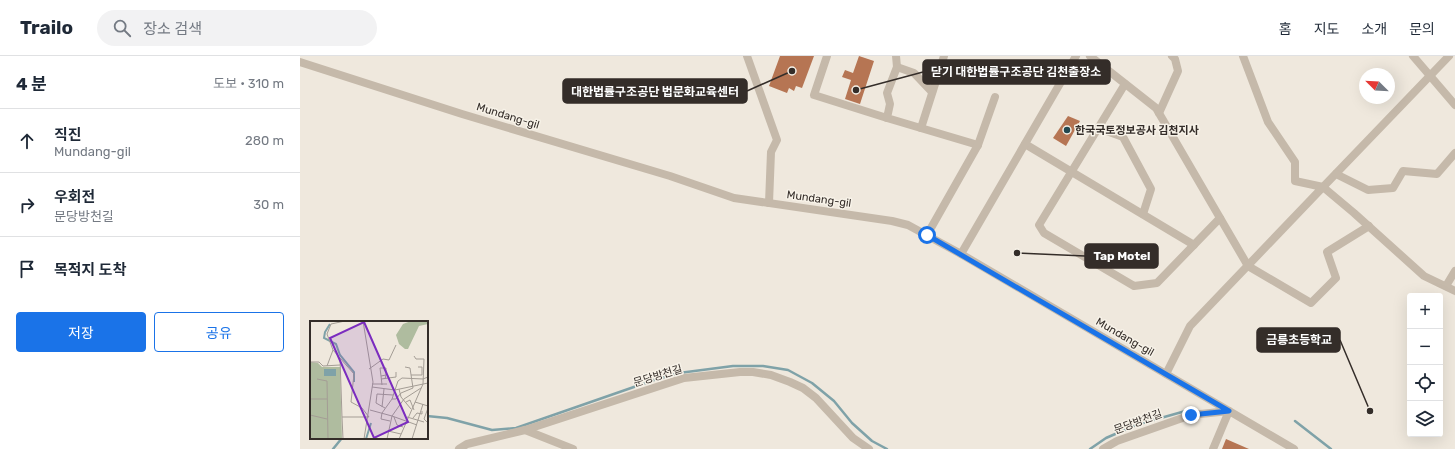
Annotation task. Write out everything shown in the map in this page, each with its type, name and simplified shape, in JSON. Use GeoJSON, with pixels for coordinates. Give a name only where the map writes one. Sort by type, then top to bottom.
{"type":"FeatureCollection","features":[{"type":"Feature","properties":{"kind":"street"},"geometry":{"type":"LineString","coordinates":[[747,56],[777,140],[771,152],[769,203]]}},
{"type":"Feature","properties":{"kind":"street"},"geometry":{"type":"LineString","coordinates":[[827,56],[814,94],[887,118],[978,145]]}},
{"type":"Feature","properties":{"kind":"street"},"geometry":{"type":"LineString","coordinates":[[887,118],[890,104],[888,93],[897,67],[896,56]]}},
{"type":"Feature","properties":{"kind":"street"},"geometry":{"type":"LineString","coordinates":[[921,128],[944,56]]}},
{"type":"Feature","properties":{"kind":"street"},"geometry":{"type":"LineString","coordinates":[[961,254],[1076,56]]}},
{"type":"Feature","properties":{"kind":"street"},"geometry":{"type":"LineString","coordinates":[[1090,56],[1156,108],[1248,266],[1311,303],[1336,278],[1327,252],[1369,226]]}},
{"type":"Feature","properties":{"kind":"street"},"geometry":{"type":"LineString","coordinates":[[1159,113],[1178,71],[1175,58],[1172,56]]}},
{"type":"Feature","properties":{"kind":"street"},"geometry":{"type":"LineString","coordinates":[[1243,56],[1268,122],[1295,162],[1294,181],[1323,187],[1424,276],[1455,291]]}},
{"type":"Feature","properties":{"kind":"street"},"geometry":{"type":"LineString","coordinates":[[1413,56],[1455,105]]}},
{"type":"Feature","properties":{"kind":"street"},"geometry":{"type":"LineString","coordinates":[[1166,374],[1190,326],[1450,56]]}},
{"type":"Feature","properties":{"kind":"street","name":"Mundang-gil"},"geometry":{"type":"LineString","coordinates":[[300,62],[454,112],[670,176],[734,198],[892,221],[908,225],[961,254],[1294,449]]}},
{"type":"Feature","properties":{"kind":"street"},"geometry":{"type":"LineString","coordinates":[[897,67],[914,73],[932,92]]}},
{"type":"Feature","properties":{"kind":"street"},"geometry":{"type":"LineString","coordinates":[[1125,84],[1039,225],[1044,233],[1134,286],[1157,283],[1220,218]]}},
{"type":"Feature","properties":{"kind":"street"},"geometry":{"type":"LineString","coordinates":[[927,235],[978,145],[995,97]]}},
{"type":"Feature","properties":{"kind":"street"},"geometry":{"type":"LineString","coordinates":[[1098,128],[1124,137],[1151,190],[1142,214]]}},
{"type":"Feature","properties":{"kind":"street"},"geometry":{"type":"LineString","coordinates":[[1025,144],[1194,245]]}},
{"type":"Feature","properties":{"kind":"street"},"geometry":{"type":"LineString","coordinates":[[1336,174],[1368,190],[1393,188],[1403,171],[1437,174],[1455,153]]}},
{"type":"Feature","properties":{"kind":"street"},"geometry":{"type":"LineString","coordinates":[[1446,286],[1455,271]]}},
{"type":"Feature","properties":{"kind":"street","name":"문당방천길"},"geometry":{"type":"LineString","coordinates":[[459,449],[467,444],[525,430],[684,378],[740,372],[753,372],[771,375],[803,388],[816,398],[853,438],[869,449]]}},
{"type":"Feature","properties":{"kind":"street"},"geometry":{"type":"LineString","coordinates":[[1213,449],[1229,411]]}},
{"type":"Feature","properties":{"kind":"street","name":"문당방천길"},"geometry":{"type":"LineString","coordinates":[[1103,449],[1117,441],[1191,415],[1229,411]]}},
{"type":"Feature","properties":{"kind":"street"},"geometry":{"type":"LineString","coordinates":[[525,430],[573,449]]}},
{"type":"Feature","properties":{"kind":"building"},"geometry":{"type":"Polygon","coordinates":[[[780,56],[814,56],[802,88],[796,86],[794,91],[789,88],[787,93],[769,86],[780,56]]]}},
{"type":"Feature","properties":{"kind":"building"},"geometry":{"type":"Polygon","coordinates":[[[859,56],[874,61],[860,104],[845,99],[851,80],[842,77],[845,70],[853,73],[859,56]]]}},
{"type":"Feature","properties":{"kind":"building","name":"한국국토정보공사 김천지사"},"geometry":{"type":"Polygon","coordinates":[[[1068,116],[1080,121],[1066,146],[1053,138],[1068,116]]]}},
{"type":"Feature","properties":{"kind":"building"},"geometry":{"type":"Polygon","coordinates":[[[1226,439],[1249,449],[1222,449],[1226,439]]]}},
{"type":"Feature","properties":{"kind":"waterway"},"geometry":{"type":"LineString","coordinates":[[428,416],[447,418],[492,430],[516,428],[654,380],[679,373],[733,366],[763,366],[788,370],[812,383],[834,401],[852,423],[872,441],[887,449]]}},
{"type":"Feature","properties":{"kind":"waterway"},"geometry":{"type":"LineString","coordinates":[[1090,449],[1106,438],[1136,425],[1189,410]]}},
{"type":"Feature","properties":{"kind":"waterway"},"geometry":{"type":"LineString","coordinates":[[1295,421],[1331,449]]}},
{"type":"Feature","properties":{"kind":"waterway"},"geometry":{"type":"LineString","coordinates":[[333,449],[341,439]]}},
{"type":"Feature","properties":{"kind":"place","name":"대한법률구조공단 법문화교육센터"},"geometry":{"type":"Point","coordinates":[792,71]}},
{"type":"Feature","properties":{"kind":"place","name":"닫기 대한법률구조공단 김천출장소"},"geometry":{"type":"Point","coordinates":[856,90]}},
{"type":"Feature","properties":{"kind":"place","name":"한국국토정보공사 김천지사"},"geometry":{"type":"Point","coordinates":[1067,130]}},
{"type":"Feature","properties":{"kind":"place","name":"Tap Motel"},"geometry":{"type":"Point","coordinates":[1017,253]}},
{"type":"Feature","properties":{"kind":"place","name":"금릉초등학교"},"geometry":{"type":"Point","coordinates":[1370,411]}},
{"type":"Feature","properties":{"kind":"route"},"geometry":{"type":"LineString","coordinates":[[927,235],[1229,411],[1191,415]]}}]}
